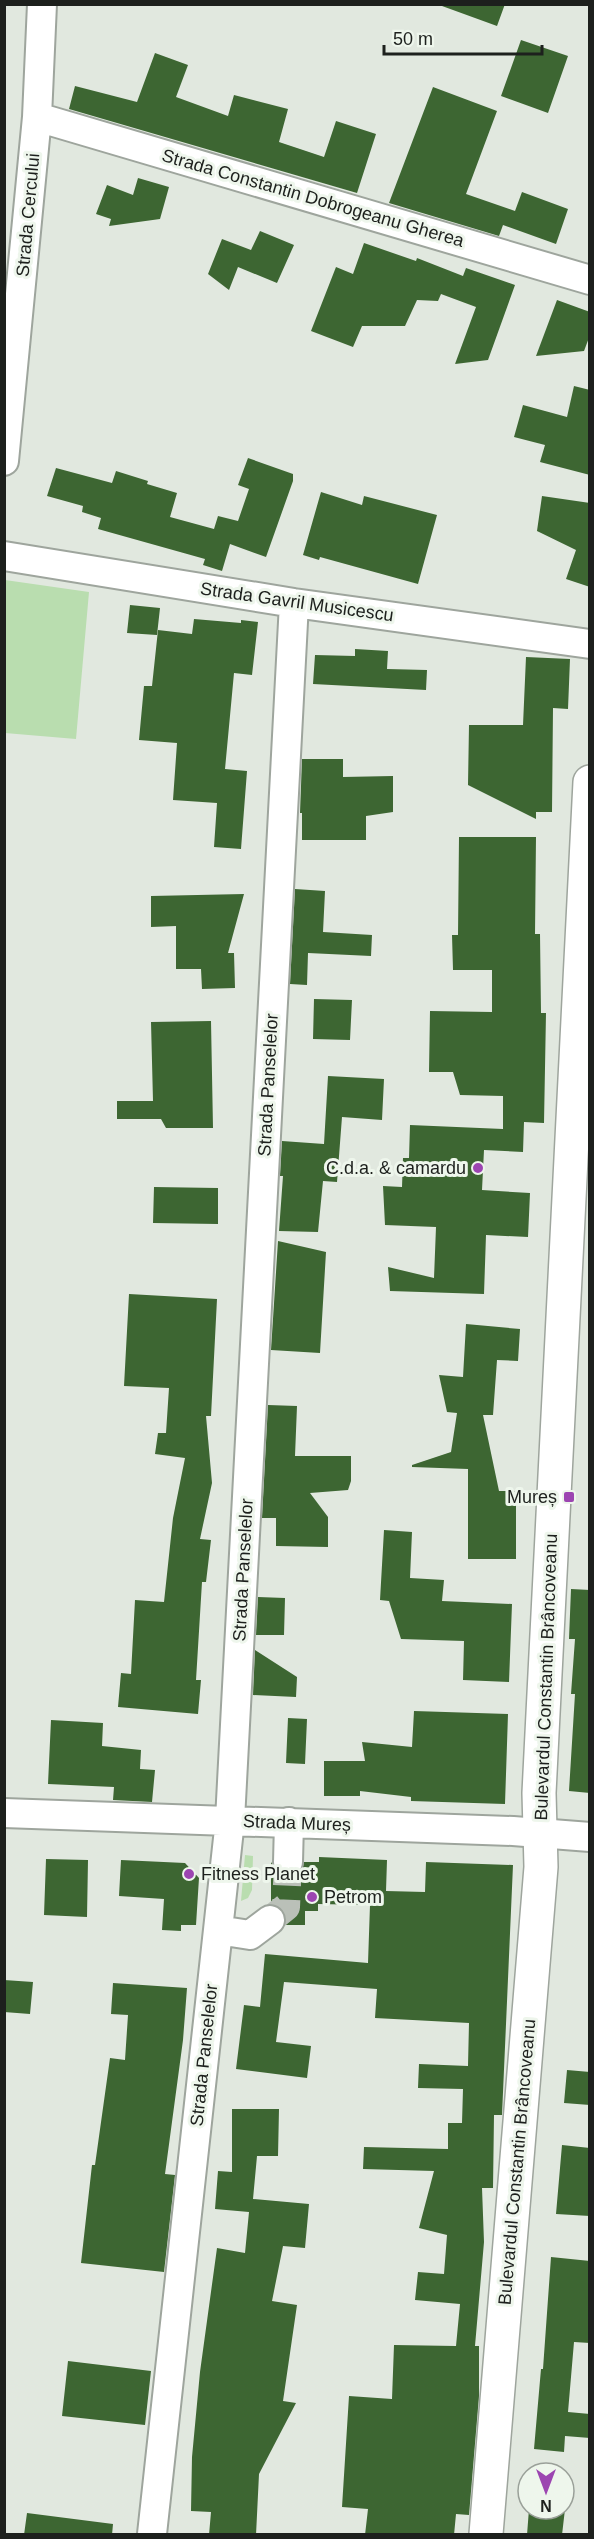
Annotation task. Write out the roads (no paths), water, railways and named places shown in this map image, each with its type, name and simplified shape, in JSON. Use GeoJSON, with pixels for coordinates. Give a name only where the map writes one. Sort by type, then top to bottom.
{"type":"FeatureCollection","features":[{"type":"Feature","properties":{"kind":"main road","name":"Bulevardul Constantin Brâncoveanu"},"geometry":{"type":"LineString","coordinates":[[486,2535],[540,1889],[538,1793],[590,782]]}},
{"type":"Feature","properties":{"kind":"street","name":"Strada Cercului"},"geometry":{"type":"LineString","coordinates":[[4,461],[37,117],[42,4]]}},
{"type":"Feature","properties":{"kind":"street","name":"Strada Constantin Dobrogeanu Gherea"},"geometry":{"type":"LineString","coordinates":[[37,117],[590,280]]}},
{"type":"Feature","properties":{"kind":"street","name":"Strada Gavril Musicescu"},"geometry":{"type":"LineString","coordinates":[[4,556],[294,603],[590,644]]}},
{"type":"Feature","properties":{"kind":"street","name":"Strada Panselelor"},"geometry":{"type":"LineString","coordinates":[[152,2535],[230,1820],[294,603]]}},
{"type":"Feature","properties":{"kind":"street","name":"Strada Mureș"},"geometry":{"type":"LineString","coordinates":[[4,1813],[289,1822],[590,1836]]}},
{"type":"Feature","properties":{"kind":"street"},"geometry":{"type":"LineString","coordinates":[[288,1862],[289,1822]]}},
{"type":"Feature","properties":{"kind":"street"},"geometry":{"type":"LineString","coordinates":[[218,1930],[250,1935],[270,1920]]}},
{"type":"Feature","properties":{"kind":"tunnel"},"geometry":{"type":"LineString","coordinates":[[270,1920],[286,1907],[288,1862]]}},
{"type":"Feature","properties":{"kind":"place","name":"C.d.a. & camardu"},"geometry":{"type":"Point","coordinates":[478,1168]}},
{"type":"Feature","properties":{"kind":"place","name":"Mureș"},"geometry":{"type":"Point","coordinates":[569,1497]}},
{"type":"Feature","properties":{"kind":"place","name":"Fitness Planet"},"geometry":{"type":"Point","coordinates":[189,1874]}},
{"type":"Feature","properties":{"kind":"place","name":"Petrom"},"geometry":{"type":"Point","coordinates":[312,1897]}}]}
